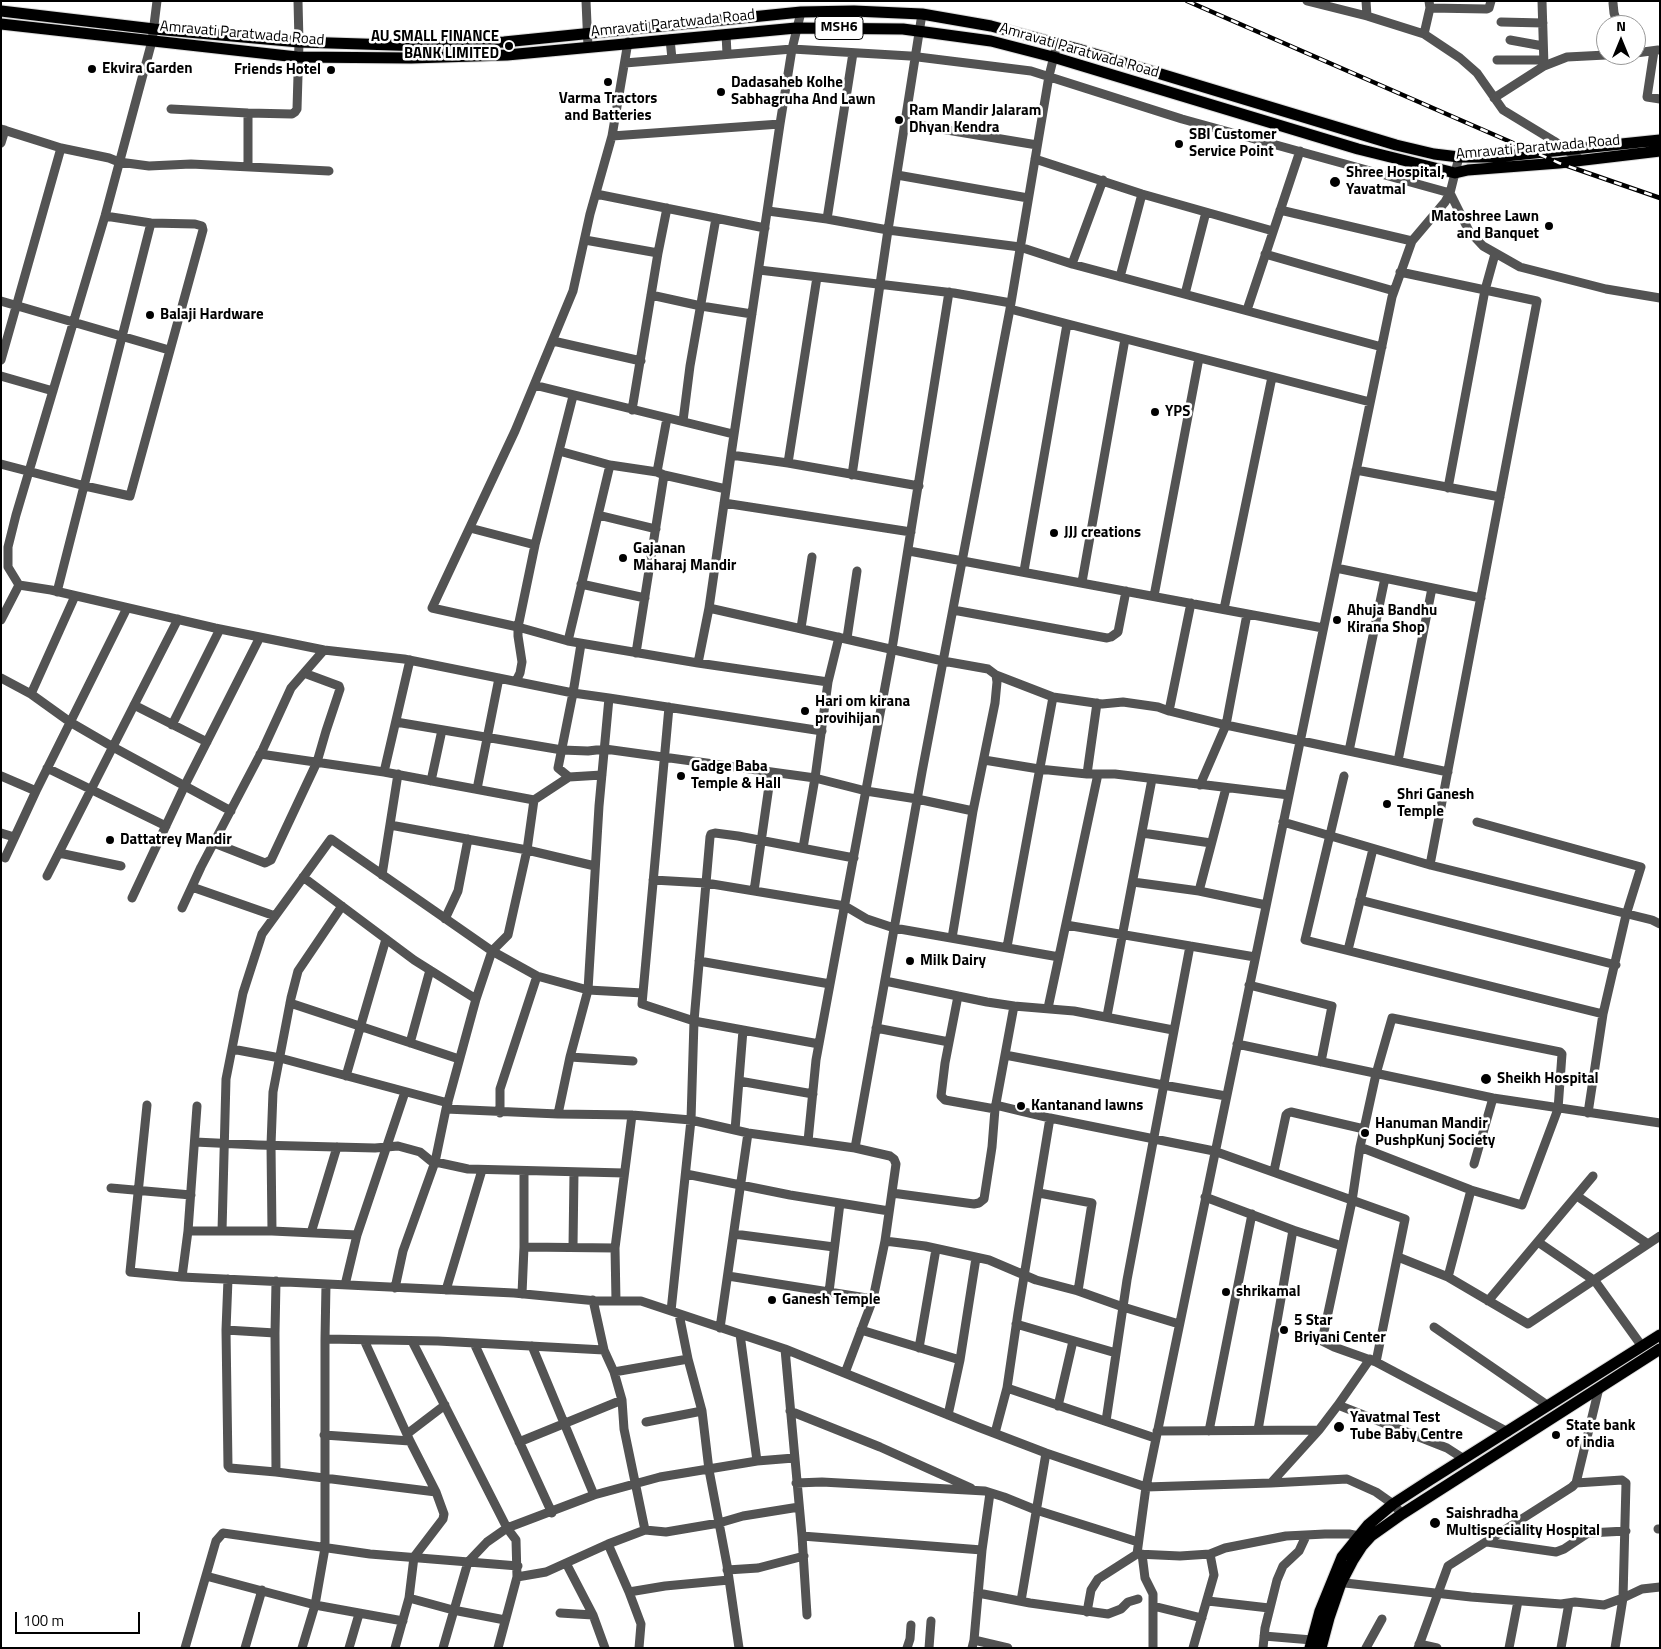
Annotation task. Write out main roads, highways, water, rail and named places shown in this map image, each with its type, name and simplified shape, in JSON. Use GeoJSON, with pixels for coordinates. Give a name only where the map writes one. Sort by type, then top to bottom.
{"type":"FeatureCollection","features":[{"type":"Feature","properties":{"kind":"main road","name":"Amravati Paratwada Road"},"geometry":{"type":"LineString","coordinates":[[1,24],[153,35],[425,46],[504,42],[853,6],[922,14],[992,26],[1396,145],[1434,154],[1459,157],[1496,157],[1660,140]]}},
{"type":"Feature","properties":{"kind":"main road","name":"Amravati Paratwada Road"},"geometry":{"type":"LineString","coordinates":[[1,10],[297,57],[420,58],[507,55],[628,42],[796,28],[903,29],[990,41],[1053,57],[1358,148],[1455,173],[1468,170],[1560,163],[1660,151]]}},
{"type":"Feature","properties":{"kind":"main road"},"geometry":{"type":"LineString","coordinates":[[1321,1648],[1342,1557],[1368,1525],[1393,1504],[1641,1345],[1660,1335]]}},
{"type":"Feature","properties":{"kind":"main road"},"geometry":{"type":"LineString","coordinates":[[1311,1644],[1336,1582],[1362,1546],[1383,1526],[1660,1350]]}},
{"type":"Feature","properties":{"kind":"main road"},"geometry":{"type":"LineString","coordinates":[[1526,1419],[1533,1430]]}},
{"type":"Feature","properties":{"kind":"railway"},"geometry":{"type":"LineString","coordinates":[[1187,1],[1559,163],[1660,198]]}},
{"type":"Feature","properties":{"kind":"place","name":"AU SMALL FINANCE BANK LIMITED"},"geometry":{"type":"Point","coordinates":[509,46]}},
{"type":"Feature","properties":{"kind":"place","name":"Ekvira Garden"},"geometry":{"type":"Point","coordinates":[92,69]}},
{"type":"Feature","properties":{"kind":"place","name":"Friends Hotel"},"geometry":{"type":"Point","coordinates":[331,70]}},
{"type":"Feature","properties":{"kind":"place","name":"Varma Tractors and Batteries"},"geometry":{"type":"Point","coordinates":[608,82]}},
{"type":"Feature","properties":{"kind":"place","name":"Dadasaheb Kolhe Sabhagruha And Lawn"},"geometry":{"type":"Point","coordinates":[721,92]}},
{"type":"Feature","properties":{"kind":"place","name":"Ram Mandir Jalaram Dhyan Kendra"},"geometry":{"type":"Point","coordinates":[899,120]}},
{"type":"Feature","properties":{"kind":"place","name":"SBI Customer Service Point"},"geometry":{"type":"Point","coordinates":[1179,144]}},
{"type":"Feature","properties":{"kind":"place","name":"Shree Hospital, Yavatmal"},"geometry":{"type":"Point","coordinates":[1335,182]}},
{"type":"Feature","properties":{"kind":"place","name":"Matoshree Lawn and Banquet"},"geometry":{"type":"Point","coordinates":[1549,226]}},
{"type":"Feature","properties":{"kind":"place","name":"Balaji Hardware"},"geometry":{"type":"Point","coordinates":[150,315]}},
{"type":"Feature","properties":{"kind":"place","name":"YPS"},"geometry":{"type":"Point","coordinates":[1155,412]}},
{"type":"Feature","properties":{"kind":"place","name":"JJJ creations"},"geometry":{"type":"Point","coordinates":[1054,533]}},
{"type":"Feature","properties":{"kind":"place","name":"Gajanan Maharaj Mandir"},"geometry":{"type":"Point","coordinates":[623,558]}},
{"type":"Feature","properties":{"kind":"place","name":"Ahuja Bandhu Kirana Shop"},"geometry":{"type":"Point","coordinates":[1337,620]}},
{"type":"Feature","properties":{"kind":"place","name":"Hari om kirana provihijan"},"geometry":{"type":"Point","coordinates":[805,711]}},
{"type":"Feature","properties":{"kind":"place","name":"Gadge Baba Temple & Hall"},"geometry":{"type":"Point","coordinates":[681,776]}},
{"type":"Feature","properties":{"kind":"place","name":"Shri Ganesh Temple"},"geometry":{"type":"Point","coordinates":[1387,804]}},
{"type":"Feature","properties":{"kind":"place","name":"Dattatrey Mandir"},"geometry":{"type":"Point","coordinates":[110,840]}},
{"type":"Feature","properties":{"kind":"place","name":"Milk Dairy"},"geometry":{"type":"Point","coordinates":[910,961]}},
{"type":"Feature","properties":{"kind":"place","name":"Sheikh Hospital"},"geometry":{"type":"Point","coordinates":[1486,1079]}},
{"type":"Feature","properties":{"kind":"place","name":"Kantanand lawns"},"geometry":{"type":"Point","coordinates":[1021,1106]}},
{"type":"Feature","properties":{"kind":"place","name":"Hanuman Mandir PushpKunj Society"},"geometry":{"type":"Point","coordinates":[1365,1133]}},
{"type":"Feature","properties":{"kind":"place","name":"shrikamal"},"geometry":{"type":"Point","coordinates":[1226,1292]}},
{"type":"Feature","properties":{"kind":"place","name":"Ganesh Temple"},"geometry":{"type":"Point","coordinates":[772,1300]}},
{"type":"Feature","properties":{"kind":"place","name":"5 Star Briyani Center"},"geometry":{"type":"Point","coordinates":[1284,1330]}},
{"type":"Feature","properties":{"kind":"place","name":"Yavatmal Test Tube Baby Centre"},"geometry":{"type":"Point","coordinates":[1339,1427]}},
{"type":"Feature","properties":{"kind":"place","name":"State bank of india"},"geometry":{"type":"Point","coordinates":[1556,1435]}},
{"type":"Feature","properties":{"kind":"place","name":"Saishradha Multispeciality Hospital"},"geometry":{"type":"Point","coordinates":[1435,1523]}}]}
